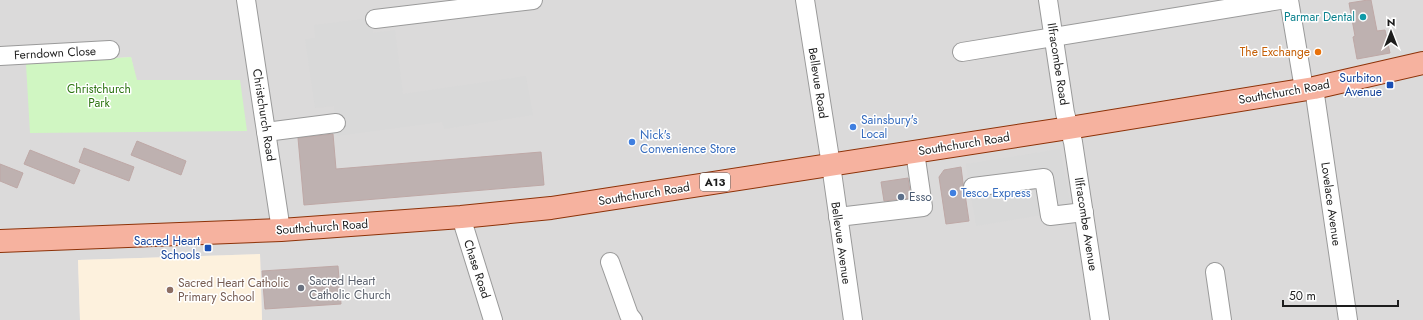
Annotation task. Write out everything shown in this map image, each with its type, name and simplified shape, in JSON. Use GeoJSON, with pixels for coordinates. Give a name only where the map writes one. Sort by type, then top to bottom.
{"type":"FeatureCollection","features":[{"type":"Feature","properties":{"kind":"main road","name":"Southchurch Road"},"geometry":{"type":"LineString","coordinates":[[0,241],[281,230],[461,217],[551,208],[1070,128],[1309,89],[1423,63]]}},
{"type":"Feature","properties":{"kind":"street","name":"Christchurch Road"},"geometry":{"type":"LineString","coordinates":[[246,0],[281,230]]}},
{"type":"Feature","properties":{"kind":"street"},"geometry":{"type":"LineString","coordinates":[[375,19],[451,5],[533,0]]}},
{"type":"Feature","properties":{"kind":"street","name":"Bellevue Road"},"geometry":{"type":"LineString","coordinates":[[805,0],[831,165]]}},
{"type":"Feature","properties":{"kind":"street","name":"Ilfracombe Road"},"geometry":{"type":"LineString","coordinates":[[1048,0],[1066,113],[1070,128]]}},
{"type":"Feature","properties":{"kind":"street"},"geometry":{"type":"LineString","coordinates":[[962,52],[1280,0]]}},
{"type":"Feature","properties":{"kind":"street","name":"Lovelace Avenue"},"geometry":{"type":"LineString","coordinates":[[1288,0],[1309,89],[1348,320]]}},
{"type":"Feature","properties":{"kind":"street","name":"Ferndown Close"},"geometry":{"type":"LineString","coordinates":[[0,56],[110,50]]}},
{"type":"Feature","properties":{"kind":"street"},"geometry":{"type":"LineString","coordinates":[[266,132],[336,123]]}},
{"type":"Feature","properties":{"kind":"street","name":"Ilfracombe Avenue"},"geometry":{"type":"LineString","coordinates":[[1070,128],[1100,320]]}},
{"type":"Feature","properties":{"kind":"street"},"geometry":{"type":"LineString","coordinates":[[838,217],[923,207],[915,152]]}},
{"type":"Feature","properties":{"kind":"street","name":"Bellevue Avenue"},"geometry":{"type":"LineString","coordinates":[[831,165],[852,320]]}},
{"type":"Feature","properties":{"kind":"street"},"geometry":{"type":"LineString","coordinates":[[973,187],[1044,178],[1050,216],[1084,212]]}},
{"type":"Feature","properties":{"kind":"street","name":"Chase Road"},"geometry":{"type":"LineString","coordinates":[[461,217],[493,320]]}},
{"type":"Feature","properties":{"kind":"street"},"geometry":{"type":"LineString","coordinates":[[610,262],[629,315],[633,320]]}},
{"type":"Feature","properties":{"kind":"street"},"geometry":{"type":"LineString","coordinates":[[1215,272],[1222,320]]}},
{"type":"Feature","properties":{"kind":"shaded area"},"geometry":{"type":"Polygon","coordinates":[[[0,0],[1423,0],[1423,320],[262,320],[260,254],[78,260],[80,320],[0,320],[0,0]],[[131,57],[26,64],[136,80],[131,57]],[[338,266],[262,271],[265,309],[341,304],[338,266]]]}},
{"type":"Feature","properties":{"kind":"shaded area"},"geometry":{"type":"Polygon","coordinates":[[[371,18],[373,33],[395,30],[403,94],[526,76],[533,115],[444,129],[442,122],[337,136],[334,106],[315,108],[305,39],[315,38],[314,25],[371,18]]]}},
{"type":"Feature","properties":{"kind":"shaded area"},"geometry":{"type":"Polygon","coordinates":[[[1060,149],[1072,210],[976,226],[966,164],[1060,149]]]}},
{"type":"Feature","properties":{"kind":"shaded area","name":"Sacred Heart Catholic Primary School"},"geometry":{"type":"Polygon","coordinates":[[[260,254],[262,320],[80,320],[78,260],[260,254]]]}},
{"type":"Feature","properties":{"kind":"green space","name":"Christchurch Park"},"geometry":{"type":"Polygon","coordinates":[[[131,57],[137,80],[240,80],[247,131],[30,133],[26,64],[131,57]]]}},
{"type":"Feature","properties":{"kind":"building","name":"Parmar Dental"},"geometry":{"type":"Polygon","coordinates":[[[1371,0],[1377,31],[1385,30],[1390,53],[1357,59],[1353,37],[1355,36],[1349,3],[1371,0]]]}},
{"type":"Feature","properties":{"kind":"building"},"geometry":{"type":"Polygon","coordinates":[[[333,134],[336,169],[541,152],[544,185],[304,205],[298,138],[333,134]]]}},
{"type":"Feature","properties":{"kind":"building"},"geometry":{"type":"Polygon","coordinates":[[[137,141],[186,161],[181,175],[131,155],[137,141]]]}},
{"type":"Feature","properties":{"kind":"building"},"geometry":{"type":"Polygon","coordinates":[[[84,148],[134,167],[129,181],[79,162],[84,148]]]}},
{"type":"Feature","properties":{"kind":"building"},"geometry":{"type":"Polygon","coordinates":[[[30,150],[80,170],[74,184],[24,164],[30,150]]]}},
{"type":"Feature","properties":{"kind":"building"},"geometry":{"type":"Polygon","coordinates":[[[0,164],[23,173],[17,188],[0,181],[0,164]]]}},
{"type":"Feature","properties":{"kind":"building","name":"Tesco Express"},"geometry":{"type":"Polygon","coordinates":[[[961,167],[963,189],[969,221],[946,224],[939,177],[944,170],[961,167]]]}},
{"type":"Feature","properties":{"kind":"building"},"geometry":{"type":"Polygon","coordinates":[[[908,178],[911,198],[884,201],[881,182],[908,178]]]}},
{"type":"Feature","properties":{"kind":"building","name":"Sacred Heart Catholic Church"},"geometry":{"type":"Polygon","coordinates":[[[338,266],[341,304],[265,309],[262,271],[338,266]]]}},
{"type":"Feature","properties":{"kind":"place","name":"Parmar Dental"},"geometry":{"type":"Point","coordinates":[1363,17]}},
{"type":"Feature","properties":{"kind":"place","name":"The Exchange"},"geometry":{"type":"Point","coordinates":[1318,52]}},
{"type":"Feature","properties":{"kind":"place","name":"Surbiton Avenue"},"geometry":{"type":"Point","coordinates":[1390,85]}},
{"type":"Feature","properties":{"kind":"place","name":"Sainsbury's Local"},"geometry":{"type":"Point","coordinates":[853,127]}},
{"type":"Feature","properties":{"kind":"place","name":"Nick's Convenience Store"},"geometry":{"type":"Point","coordinates":[632,142]}},
{"type":"Feature","properties":{"kind":"place","name":"Tesco Express"},"geometry":{"type":"Point","coordinates":[953,193]}},
{"type":"Feature","properties":{"kind":"place","name":"Esso"},"geometry":{"type":"Point","coordinates":[901,197]}},
{"type":"Feature","properties":{"kind":"place","name":"Sacred Heart Schools"},"geometry":{"type":"Point","coordinates":[208,248]}},
{"type":"Feature","properties":{"kind":"place","name":"Sacred Heart Catholic Church"},"geometry":{"type":"Point","coordinates":[301,288]}},
{"type":"Feature","properties":{"kind":"place","name":"Sacred Heart Catholic Primary School"},"geometry":{"type":"Point","coordinates":[170,290]}}]}
